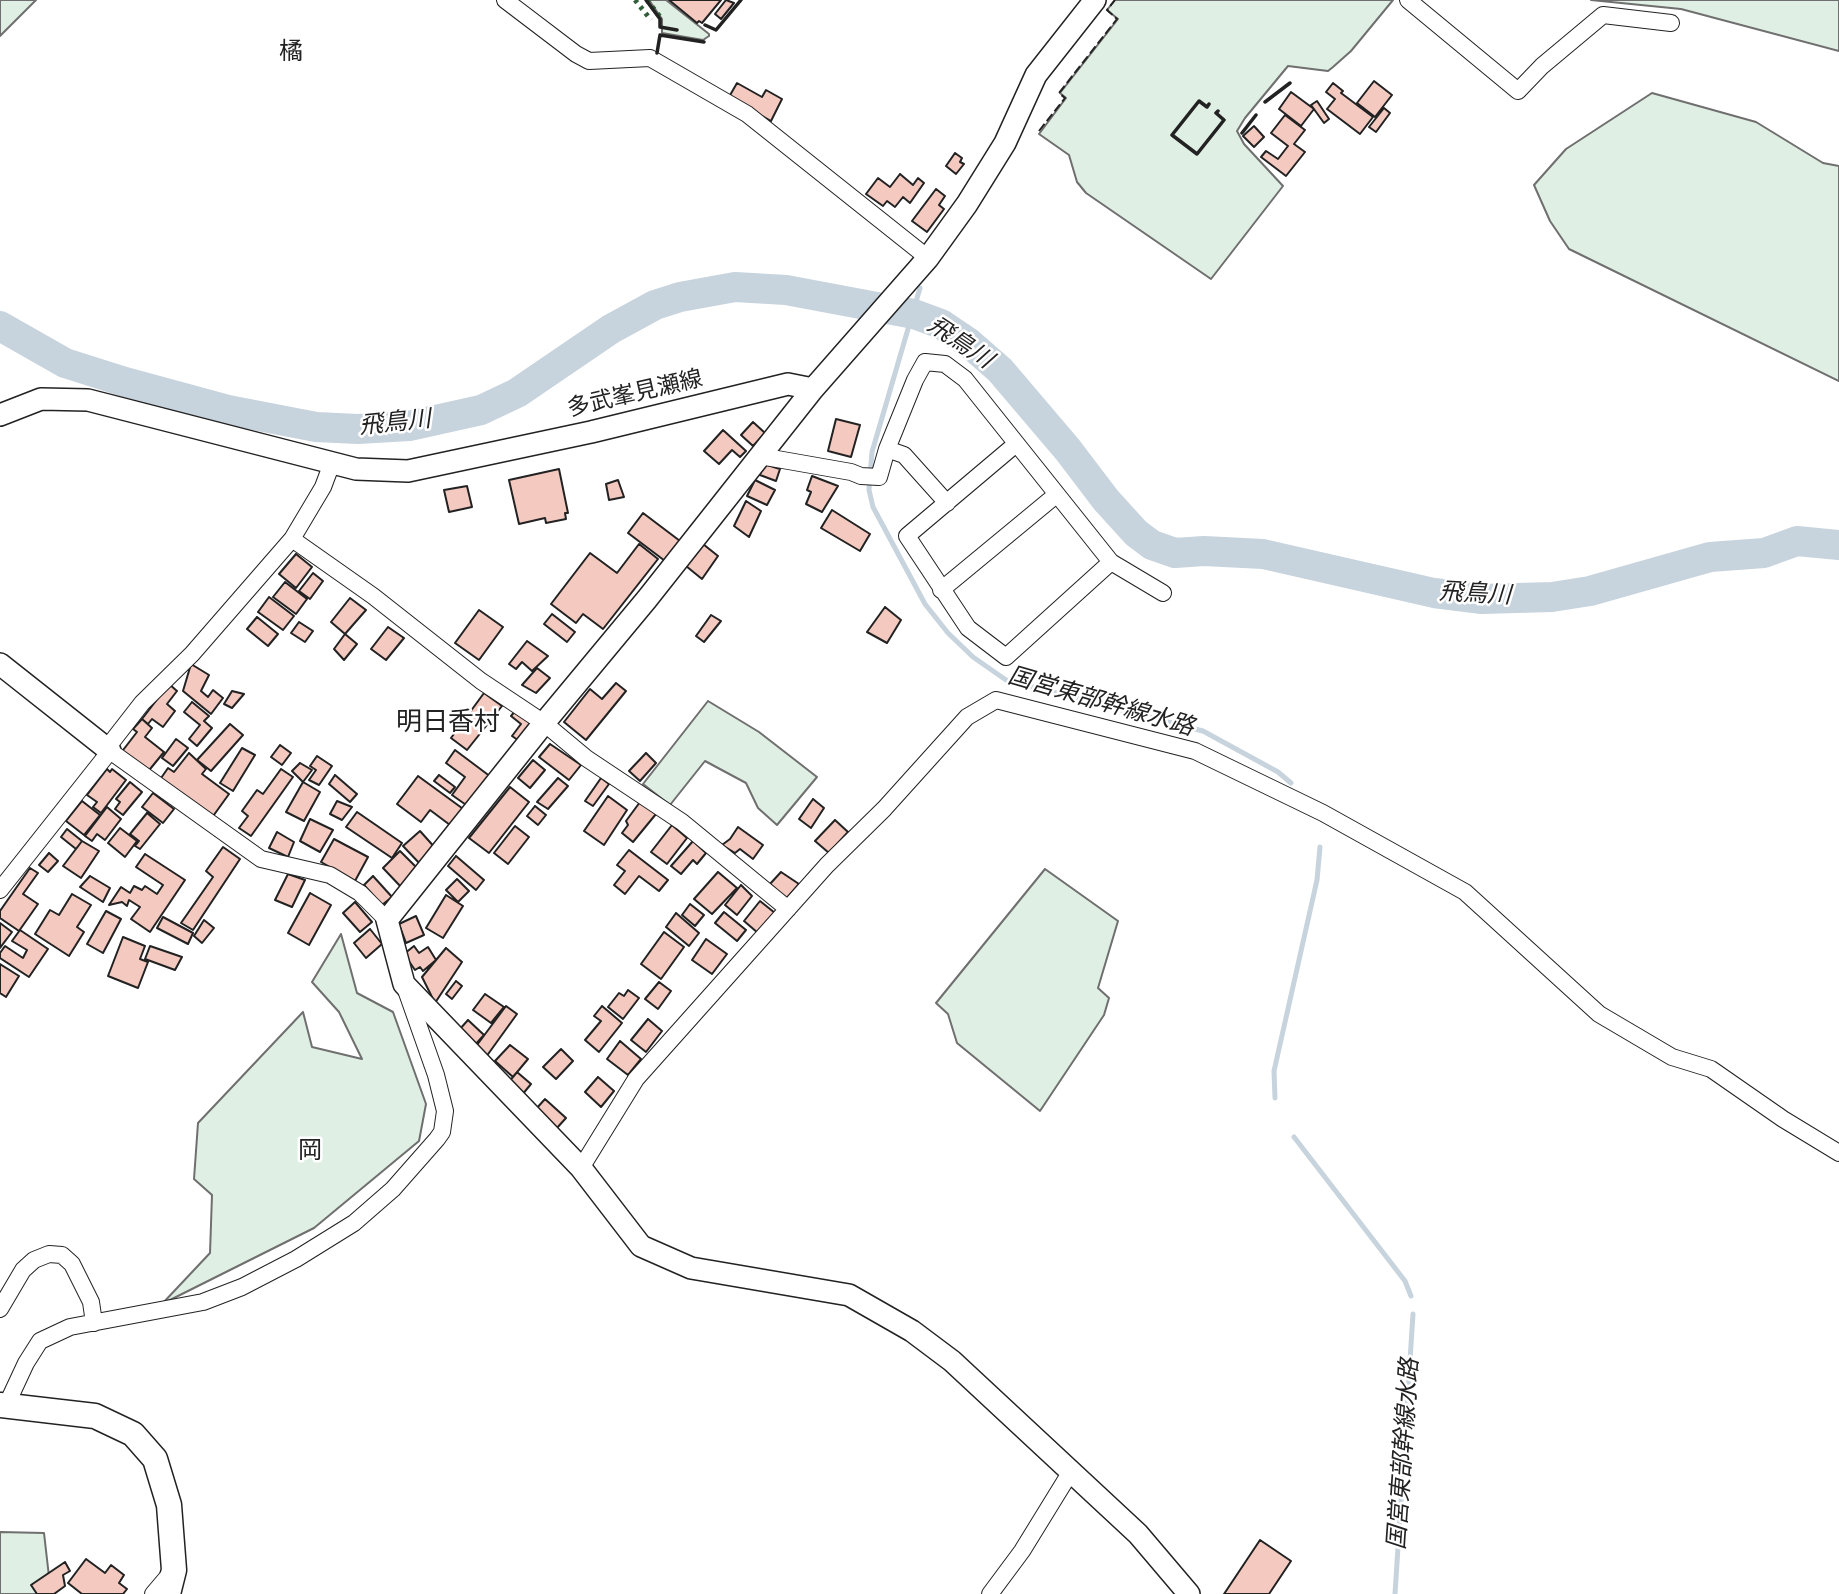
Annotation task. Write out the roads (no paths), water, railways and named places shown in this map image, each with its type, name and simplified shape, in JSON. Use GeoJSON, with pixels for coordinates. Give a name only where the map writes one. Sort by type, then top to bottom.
{"type":"FeatureCollection","features":[{"type":"Feature","properties":{"kind":"main road"},"geometry":{"type":"LineString","coordinates":[[3,1406],[95,1416],[133,1434],[155,1459],[169,1505],[174,1570],[168,1594]]}},
{"type":"Feature","properties":{"kind":"street"},"geometry":{"type":"LineString","coordinates":[[505,0],[589,61],[650,58],[747,114],[928,258]]}},
{"type":"Feature","properties":{"kind":"street"},"geometry":{"type":"LineString","coordinates":[[387,920],[813,389],[928,258],[1006,144],[1036,75],[1095,0]]}},
{"type":"Feature","properties":{"kind":"street"},"geometry":{"type":"LineString","coordinates":[[1409,0],[1518,91],[1542,66],[1603,15],[1671,23]]}},
{"type":"Feature","properties":{"kind":"street"},"geometry":{"type":"LineString","coordinates":[[760,456],[861,476],[879,477],[887,449],[925,362],[945,364],[965,379],[1111,562],[1163,593]]}},
{"type":"Feature","properties":{"kind":"street","name":"多武峯見瀬線"},"geometry":{"type":"LineString","coordinates":[[0,415],[41,399],[88,400],[355,469],[408,471],[591,432],[788,384],[813,389]]}},
{"type":"Feature","properties":{"kind":"street"},"geometry":{"type":"LineString","coordinates":[[1016,444],[906,536],[968,628],[1006,657],[1111,562]]}},
{"type":"Feature","properties":{"kind":"street"},"geometry":{"type":"LineString","coordinates":[[887,449],[904,455],[947,503]]}},
{"type":"Feature","properties":{"kind":"street"},"geometry":{"type":"LineString","coordinates":[[0,890],[142,704],[191,654],[292,539],[323,487],[332,463]]}},
{"type":"Feature","properties":{"kind":"street"},"geometry":{"type":"LineString","coordinates":[[941,590],[1056,495]]}},
{"type":"Feature","properties":{"kind":"street"},"geometry":{"type":"LineString","coordinates":[[292,539],[373,596],[481,681],[544,723],[586,758],[681,822],[788,909]]}},
{"type":"Feature","properties":{"kind":"street"},"geometry":{"type":"LineString","coordinates":[[0,664],[109,749],[261,859],[330,875],[360,893],[387,920],[404,984],[436,1075],[445,1111],[442,1132],[416,1165],[354,1223],[296,1259],[242,1287],[203,1302],[70,1327],[40,1341],[3,1406]]}},
{"type":"Feature","properties":{"kind":"street"},"geometry":{"type":"LineString","coordinates":[[580,1168],[636,1079],[827,864],[884,809],[967,717],[996,700],[1195,751],[1323,813],[1465,892],[1599,1014],[1672,1058],[1711,1069],[1783,1119],[1839,1153]]}},
{"type":"Feature","properties":{"kind":"street"},"geometry":{"type":"LineString","coordinates":[[404,984],[580,1168],[641,1246],[691,1268],[849,1295],[912,1331],[970,1378],[1138,1534],[1189,1594]]}},
{"type":"Feature","properties":{"kind":"street"},"geometry":{"type":"LineString","coordinates":[[0,1309],[23,1270],[34,1260],[49,1254],[62,1255],[72,1264],[91,1302],[94,1323]]}},
{"type":"Feature","properties":{"kind":"street"},"geometry":{"type":"LineString","coordinates":[[990,1594],[1022,1551],[1070,1473]]}},
{"type":"Feature","properties":{"kind":"street"},"geometry":{"type":"LineString","coordinates":[[153,1594],[174,1570]]}},
{"type":"Feature","properties":{"kind":"waterway","name":"飛鳥川"},"geometry":{"type":"LineString","coordinates":[[0,326],[65,363],[125,382],[228,410],[316,427],[358,429],[409,426],[481,410],[517,393],[611,329],[655,305],[680,297],[735,287],[786,290],[914,314],[941,324],[969,343],[1000,370],[1136,533],[1152,545],[1175,553],[1204,551],[1263,554],[1434,593],[1482,599],[1552,597],[1590,591],[1710,557],[1764,553],[1797,541],[1839,545]]}},
{"type":"Feature","properties":{"kind":"waterway","name":"国営東部幹線水路"},"geometry":{"type":"LineString","coordinates":[[920,288],[872,452],[869,490],[873,507],[925,604],[948,633],[973,657],[1006,680],[1203,731],[1278,772],[1291,783]]}},
{"type":"Feature","properties":{"kind":"waterway","name":"国営東部幹線水路"},"geometry":{"type":"LineString","coordinates":[[1275,1098],[1274,1071],[1317,880],[1320,847]]}},
{"type":"Feature","properties":{"kind":"waterway","name":"国営東部幹線水路"},"geometry":{"type":"LineString","coordinates":[[1294,1137],[1405,1281],[1411,1296]]}},
{"type":"Feature","properties":{"kind":"waterway","name":"国営東部幹線水路"},"geometry":{"type":"LineString","coordinates":[[1395,1594],[1413,1314]]}},
{"type":"Feature","properties":{"kind":"district","name":"橘"},"geometry":{"type":"Point","coordinates":[291,52]}},
{"type":"Feature","properties":{"kind":"district","name":"明日香村"},"geometry":{"type":"Point","coordinates":[448,723]}},
{"type":"Feature","properties":{"kind":"district","name":"岡"},"geometry":{"type":"Point","coordinates":[310,1151]}}]}
